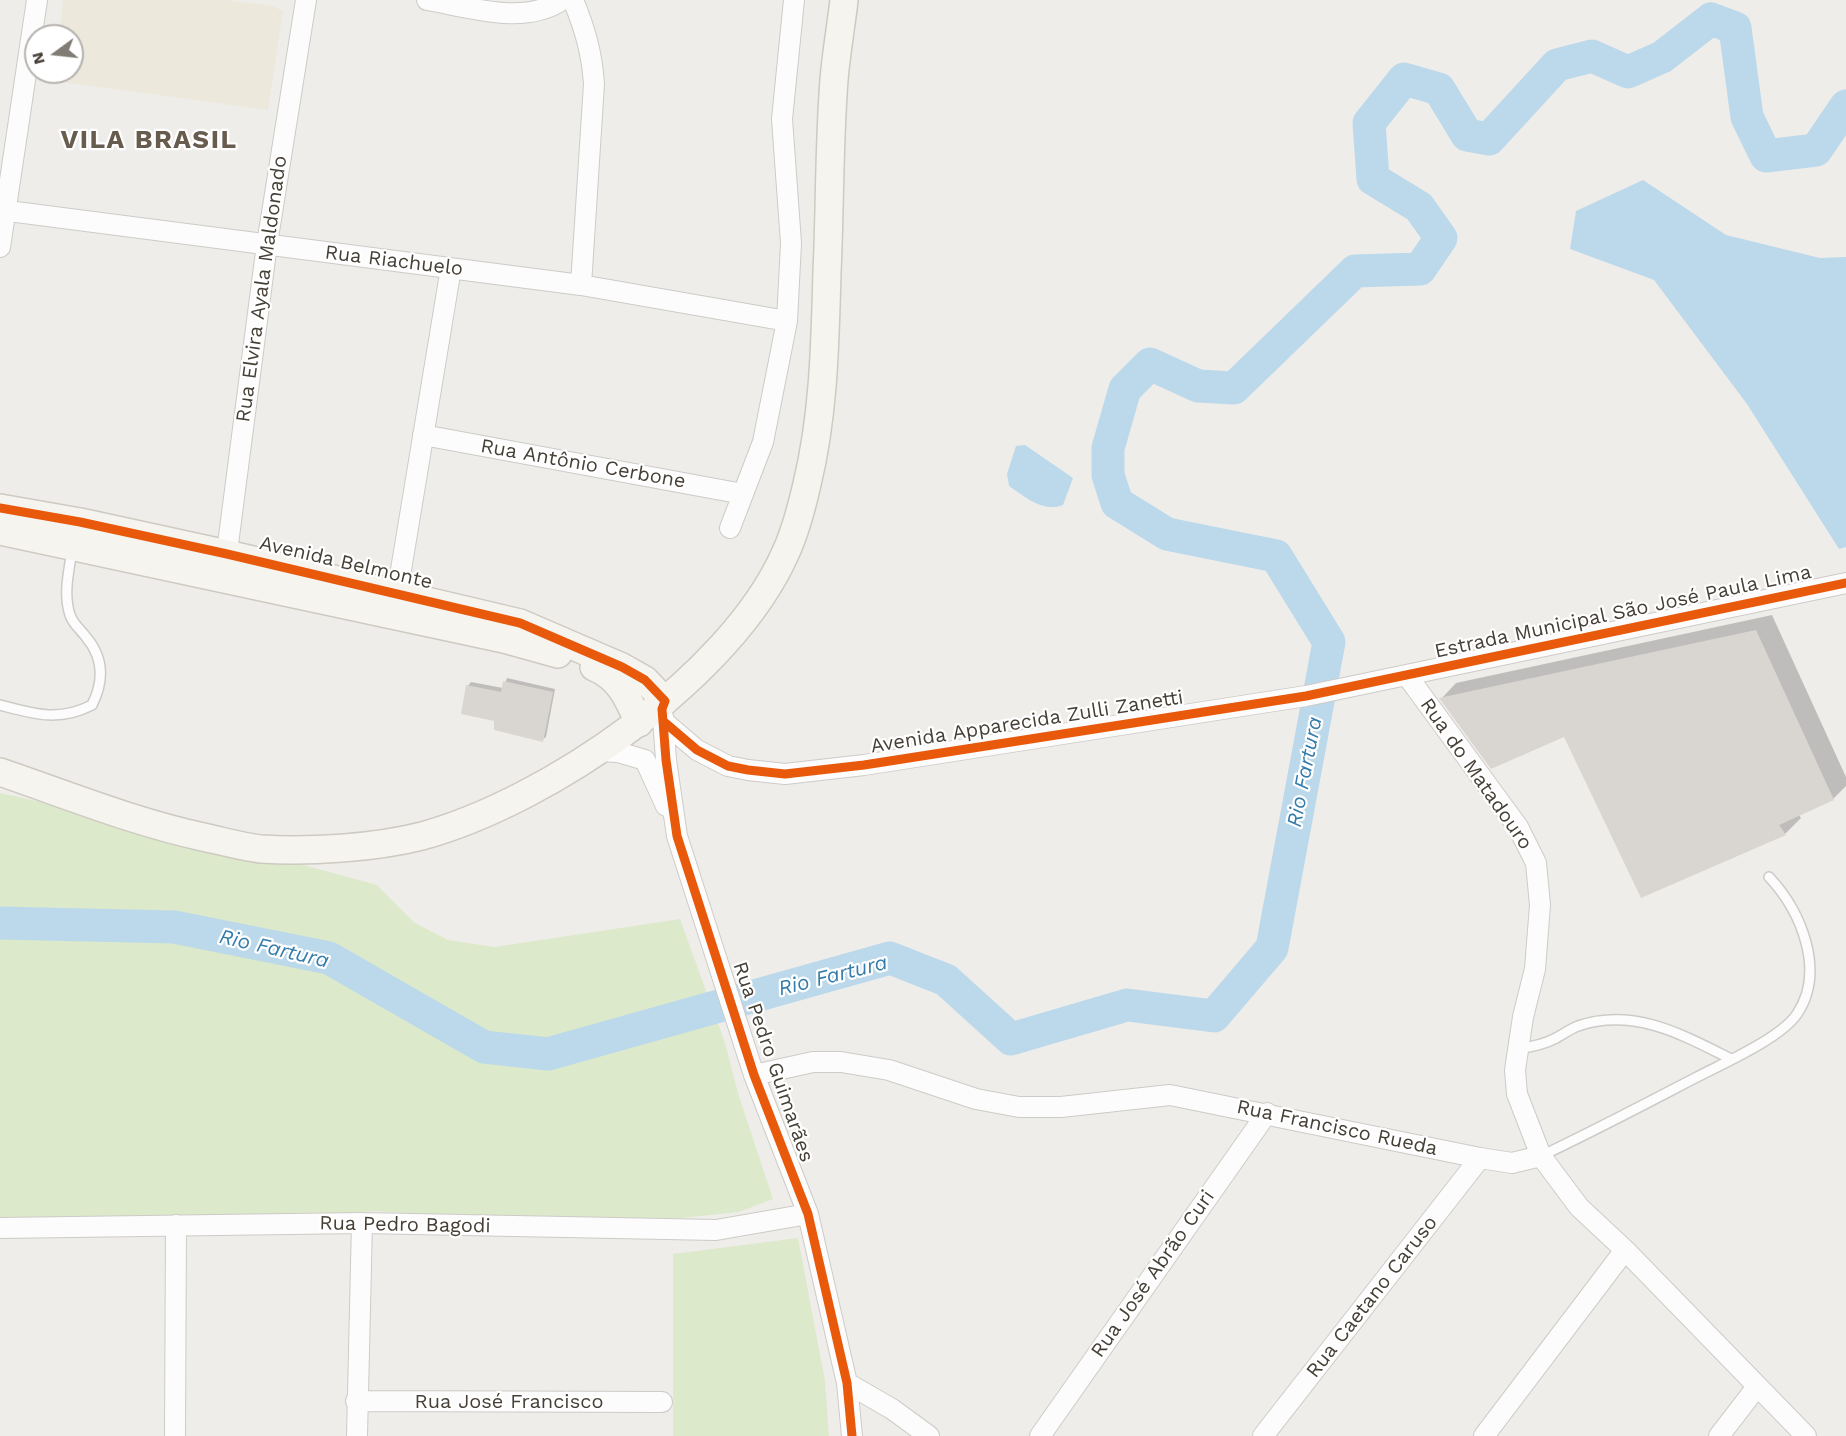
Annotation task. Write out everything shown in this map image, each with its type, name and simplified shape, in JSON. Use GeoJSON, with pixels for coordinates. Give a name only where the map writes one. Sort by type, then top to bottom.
{"type":"FeatureCollection","features":[{"type":"Feature","properties":{"kind":"main road"},"geometry":{"type":"LineString","coordinates":[[544,783],[722,644],[762,595],[786,553],[818,437],[825,354],[834,80],[844,0]]}},
{"type":"Feature","properties":{"kind":"main road"},"geometry":{"type":"LineString","coordinates":[[0,508],[76,535],[225,566],[395,606],[579,661],[652,700]]}},
{"type":"Feature","properties":{"kind":"main road"},"geometry":{"type":"LineString","coordinates":[[0,531],[76,535]]}},
{"type":"Feature","properties":{"kind":"main road"},"geometry":{"type":"LineString","coordinates":[[0,772],[163,828],[257,849],[348,848],[419,837],[513,801],[599,751],[652,700]]}},
{"type":"Feature","properties":{"kind":"street"},"geometry":{"type":"LineString","coordinates":[[0,247],[3,210],[37,0]]}},
{"type":"Feature","properties":{"kind":"street","name":"Rua Elvira Ayala Maldonado"},"geometry":{"type":"LineString","coordinates":[[225,566],[267,244],[306,0]]}},
{"type":"Feature","properties":{"kind":"street"},"geometry":{"type":"LineString","coordinates":[[427,0],[509,13],[551,8],[562,0]]}},
{"type":"Feature","properties":{"kind":"street"},"geometry":{"type":"LineString","coordinates":[[573,0],[588,40],[594,84],[581,285]]}},
{"type":"Feature","properties":{"kind":"street"},"geometry":{"type":"LineString","coordinates":[[730,528],[763,442],[787,321],[791,234],[782,119],[794,0]]}},
{"type":"Feature","properties":{"kind":"street","name":"Rua Riachuelo"},"geometry":{"type":"LineString","coordinates":[[3,210],[581,285],[787,321]]}},
{"type":"Feature","properties":{"kind":"street"},"geometry":{"type":"LineString","coordinates":[[395,606],[451,268]]}},
{"type":"Feature","properties":{"kind":"street","name":"Rua Antônio Cerbone"},"geometry":{"type":"LineString","coordinates":[[423,435],[743,494]]}},
{"type":"Feature","properties":{"kind":"street","name":"Estrada Municipal São José Paula Lima"},"geometry":{"type":"LineString","coordinates":[[1408,676],[1846,583]]}},
{"type":"Feature","properties":{"kind":"street","name":"Avenida Apparecida Zulli Zanetti"},"geometry":{"type":"LineString","coordinates":[[652,700],[697,750],[728,766],[785,774],[864,765],[1306,696],[1408,676]]}},
{"type":"Feature","properties":{"kind":"street","name":"Rua do Matadouro"},"geometry":{"type":"LineString","coordinates":[[1408,676],[1518,827],[1536,863],[1540,905],[1535,969],[1515,1070],[1517,1094],[1541,1156]]}},
{"type":"Feature","properties":{"kind":"street"},"geometry":{"type":"LineString","coordinates":[[652,700],[645,760],[664,800],[677,836]]}},
{"type":"Feature","properties":{"kind":"street","name":"Rua Pedro Guimarães"},"geometry":{"type":"LineString","coordinates":[[652,700],[665,744],[677,836],[754,1075],[808,1214],[847,1383],[852,1436]]}},
{"type":"Feature","properties":{"kind":"street"},"geometry":{"type":"LineString","coordinates":[[645,760],[651,747],[665,744],[697,750]]}},
{"type":"Feature","properties":{"kind":"street"},"geometry":{"type":"LineString","coordinates":[[599,751],[618,752],[645,760]]}},
{"type":"Feature","properties":{"kind":"street","name":"Rua Francisco Rueda"},"geometry":{"type":"LineString","coordinates":[[754,1075],[813,1062],[841,1062],[889,1070],[976,1099],[1019,1107],[1061,1107],[1170,1095],[1480,1158],[1512,1163],[1541,1156]]}},
{"type":"Feature","properties":{"kind":"street","name":"Rua José Abrão Curi"},"geometry":{"type":"LineString","coordinates":[[1040,1436],[1267,1113]]}},
{"type":"Feature","properties":{"kind":"street"},"geometry":{"type":"LineString","coordinates":[[1541,1156],[1579,1207],[1625,1250],[1756,1388],[1806,1436]]}},
{"type":"Feature","properties":{"kind":"street","name":"Rua Caetano Caruso"},"geometry":{"type":"LineString","coordinates":[[1263,1436],[1480,1158]]}},
{"type":"Feature","properties":{"kind":"street","name":"Rua Pedro Bagodi"},"geometry":{"type":"LineString","coordinates":[[0,1228],[362,1223],[717,1230],[808,1214]]}},
{"type":"Feature","properties":{"kind":"street"},"geometry":{"type":"LineString","coordinates":[[357,1436],[356,1401],[362,1223]]}},
{"type":"Feature","properties":{"kind":"street"},"geometry":{"type":"LineString","coordinates":[[175,1436],[176,1226]]}},
{"type":"Feature","properties":{"kind":"street"},"geometry":{"type":"LineString","coordinates":[[1484,1436],[1625,1250]]}},
{"type":"Feature","properties":{"kind":"street"},"geometry":{"type":"LineString","coordinates":[[847,1383],[929,1436]]}},
{"type":"Feature","properties":{"kind":"street"},"geometry":{"type":"LineString","coordinates":[[1719,1436],[1756,1388]]}},
{"type":"Feature","properties":{"kind":"street","name":"Rua José Francisco"},"geometry":{"type":"LineString","coordinates":[[356,1401],[662,1402]]}},
{"type":"Feature","properties":{"kind":"lane"},"geometry":{"type":"LineString","coordinates":[[0,705],[35,714],[67,716],[92,705],[96,697],[100,688],[101,669],[95,648],[75,625],[67,602],[76,535]]}},
{"type":"Feature","properties":{"kind":"lane"},"geometry":{"type":"LineString","coordinates":[[1541,1156],[1731,1059],[1785,1028],[1797,1014],[1806,997],[1812,971],[1797,918],[1782,891],[1769,877]]}},
{"type":"Feature","properties":{"kind":"lane"},"geometry":{"type":"LineString","coordinates":[[1518,1049],[1547,1042],[1579,1026],[1609,1019],[1639,1021],[1672,1030],[1731,1059]]}},
{"type":"Feature","properties":{"kind":"shaded area"},"geometry":{"type":"Polygon","coordinates":[[[63,0],[227,0],[272,6],[283,11],[268,110],[77,84],[84,84],[84,24],[61,24],[63,0]]]}},
{"type":"Feature","properties":{"kind":"green space"},"geometry":{"type":"Polygon","coordinates":[[[0,793],[46,803],[159,836],[300,864],[377,885],[415,923],[448,940],[494,947],[680,919],[725,1043],[738,1093],[773,1199],[739,1212],[586,1228],[377,1211],[148,1226],[0,1228],[0,793]]]}},
{"type":"Feature","properties":{"kind":"green space"},"geometry":{"type":"Polygon","coordinates":[[[798,1238],[825,1381],[829,1436],[673,1436],[673,1254],[798,1238]]]}},
{"type":"Feature","properties":{"kind":"water"},"geometry":{"type":"Polygon","coordinates":[[[1643,180],[1726,235],[1820,258],[1846,257],[1846,547],[1839,549],[1747,404],[1654,280],[1570,249],[1576,211],[1643,180]]]}},
{"type":"Feature","properties":{"kind":"water"},"geometry":{"type":"Polygon","coordinates":[[[1025,445],[1073,478],[1063,505],[1048,507],[1041,505],[1009,486],[1007,474],[1016,446],[1025,445]]]}},
{"type":"Feature","properties":{"kind":"building"},"geometry":{"type":"Polygon","coordinates":[[[1756,630],[1834,800],[1779,825],[1786,835],[1641,898],[1564,737],[1491,769],[1439,698],[1756,630]]]}},
{"type":"Feature","properties":{"kind":"building"},"geometry":{"type":"Polygon","coordinates":[[[503,681],[553,692],[543,742],[494,730],[494,721],[461,714],[466,685],[501,692],[503,681]]]}},
{"type":"Feature","properties":{"kind":"waterway","name":"Rio Fartura"},"geometry":{"type":"LineString","coordinates":[[0,923],[174,927],[329,958],[484,1047],[548,1054],[890,958],[946,980],[1011,1039],[1127,1005],[1214,1016],[1272,948],[1329,642],[1276,556],[1167,534],[1117,503],[1108,475],[1108,448],[1125,389],[1150,364],[1198,386],[1234,388],[1355,271],[1420,269],[1441,238],[1419,207],[1373,179],[1369,123],[1404,79],[1439,89],[1467,135],[1489,139],[1557,65],[1592,56],[1628,72],[1662,57],[1711,19],[1735,28],[1747,117],[1766,156],[1816,150],[1846,106]]}},
{"type":"Feature","properties":{"kind":"cycle path","name":"Avenida Belmonte"},"geometry":{"type":"LineString","coordinates":[[0,508],[80,522],[227,554],[520,623],[622,667],[645,680],[665,701],[662,709],[666,760],[677,836],[754,1075],[808,1214],[847,1383],[852,1436]]}},
{"type":"Feature","properties":{"kind":"cycle path"},"geometry":{"type":"LineString","coordinates":[[663,721],[697,750],[728,766],[785,774],[864,765],[1306,696],[1846,583]]}},
{"type":"Feature","properties":{"kind":"district","name":"VILA BRASIL"},"geometry":{"type":"Point","coordinates":[149,140]}}]}
